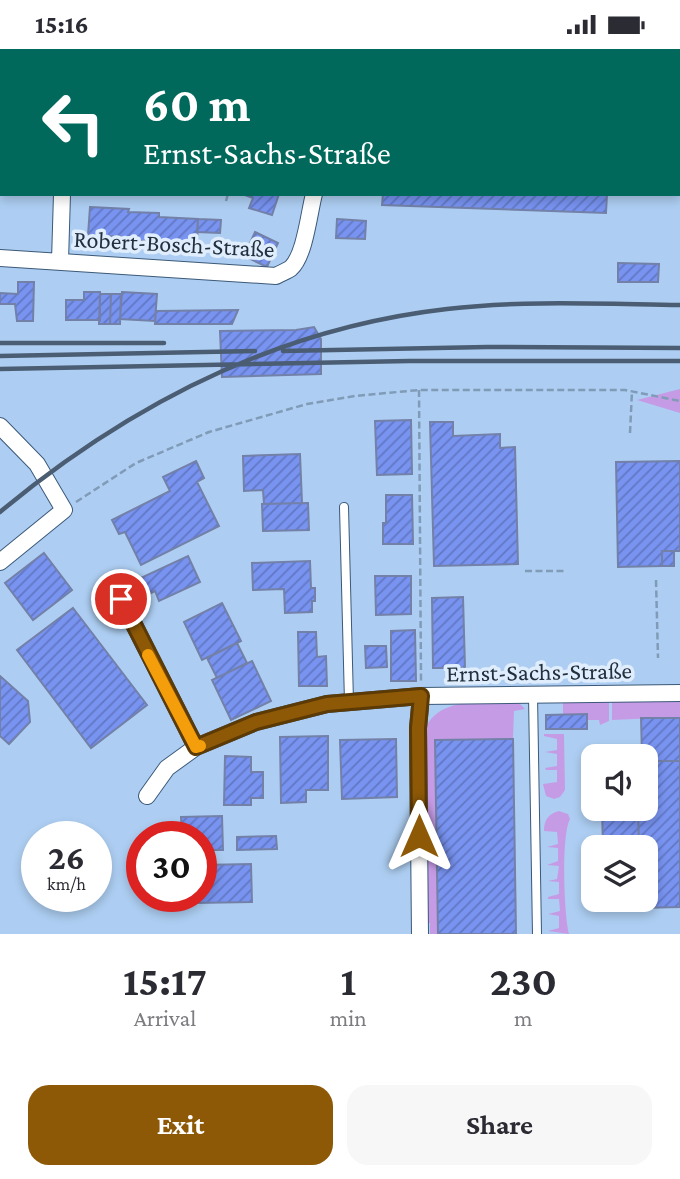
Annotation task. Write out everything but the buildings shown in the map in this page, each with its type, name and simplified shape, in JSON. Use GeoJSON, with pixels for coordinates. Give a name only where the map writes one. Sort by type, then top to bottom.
{"type":"FeatureCollection","features":[{"type":"Feature","properties":{"kind":"street"},"geometry":{"type":"LineString","coordinates":[[60,261],[62,196]]}},
{"type":"Feature","properties":{"kind":"street","name":"Robert-Bosch-Straße"},"geometry":{"type":"LineString","coordinates":[[0,258],[276,276],[289,270],[296,262],[314,196]]}},
{"type":"Feature","properties":{"kind":"street"},"geometry":{"type":"LineString","coordinates":[[0,426],[37,464],[64,510],[0,562]]}},
{"type":"Feature","properties":{"kind":"street"},"geometry":{"type":"LineString","coordinates":[[121,599],[196,747]]}},
{"type":"Feature","properties":{"kind":"street","name":"Ernst-Sachs-Straße"},"geometry":{"type":"LineString","coordinates":[[147,796],[167,768],[196,747],[256,722],[327,704],[421,696],[680,693]]}},
{"type":"Feature","properties":{"kind":"street"},"geometry":{"type":"LineString","coordinates":[[420,934],[418,728],[421,696]]}},
{"type":"Feature","properties":{"kind":"lane"},"geometry":{"type":"LineString","coordinates":[[344,507],[349,702]]}},
{"type":"Feature","properties":{"kind":"lane"},"geometry":{"type":"LineString","coordinates":[[533,695],[537,934]]}},
{"type":"Feature","properties":{"kind":"path"},"geometry":{"type":"LineString","coordinates":[[226,201],[227,196]]}},
{"type":"Feature","properties":{"kind":"path"},"geometry":{"type":"LineString","coordinates":[[419,390],[421,696]]}},
{"type":"Feature","properties":{"kind":"path"},"geometry":{"type":"LineString","coordinates":[[64,510],[136,463],[209,432],[307,404],[419,390],[632,391],[680,401]]}},
{"type":"Feature","properties":{"kind":"path"},"geometry":{"type":"LineString","coordinates":[[630,433],[632,391]]}},
{"type":"Feature","properties":{"kind":"path"},"geometry":{"type":"LineString","coordinates":[[525,571],[566,571]]}},
{"type":"Feature","properties":{"kind":"path"},"geometry":{"type":"LineString","coordinates":[[656,580],[658,658]]}},
{"type":"Feature","properties":{"kind":"shaded area"},"geometry":{"type":"Polygon","coordinates":[[[680,389],[680,413],[637,400],[680,389]]]}},
{"type":"Feature","properties":{"kind":"shaded area"},"geometry":{"type":"Polygon","coordinates":[[[680,700],[680,717],[612,720],[612,702],[680,700]]]}},
{"type":"Feature","properties":{"kind":"shaded area"},"geometry":{"type":"Polygon","coordinates":[[[479,702],[519,703],[525,709],[514,711],[513,739],[435,740],[438,934],[430,934],[430,923],[427,923],[425,729],[432,718],[453,706],[479,702]]]}},
{"type":"Feature","properties":{"kind":"shaded area"},"geometry":{"type":"Polygon","coordinates":[[[609,702],[609,721],[600,725],[599,720],[587,720],[587,714],[563,714],[563,703],[609,702]]]}},
{"type":"Feature","properties":{"kind":"shaded area"},"geometry":{"type":"Polygon","coordinates":[[[544,734],[564,734],[565,790],[560,797],[554,799],[546,796],[543,784],[557,782],[557,770],[545,768],[557,766],[557,754],[545,752],[557,750],[557,739],[544,734]]]}},
{"type":"Feature","properties":{"kind":"shaded area"},"geometry":{"type":"Polygon","coordinates":[[[559,811],[568,814],[570,819],[565,841],[564,876],[569,934],[548,931],[559,928],[559,916],[548,914],[560,911],[559,899],[548,897],[559,894],[559,882],[548,881],[557,879],[559,866],[547,865],[558,861],[558,848],[547,847],[558,844],[557,832],[544,831],[544,827],[549,816],[559,811]]]}},
{"type":"Feature","properties":{"kind":"railway"},"geometry":{"type":"LineString","coordinates":[[0,512],[49,473],[154,406],[209,377],[266,353],[324,334],[385,319],[476,306],[564,303],[680,305]]}},
{"type":"Feature","properties":{"kind":"railway"},"geometry":{"type":"LineString","coordinates":[[0,343],[164,343]]}},
{"type":"Feature","properties":{"kind":"railway"},"geometry":{"type":"LineString","coordinates":[[283,351],[487,347],[680,348]]}},
{"type":"Feature","properties":{"kind":"railway"},"geometry":{"type":"LineString","coordinates":[[0,356],[255,351]]}},
{"type":"Feature","properties":{"kind":"railway"},"geometry":{"type":"LineString","coordinates":[[0,369],[409,361],[680,361]]}},
{"type":"Feature","properties":{"kind":"slow traffic"},"geometry":{"type":"LineString","coordinates":[[148,655],[196,747],[200,746]]}},
{"type":"Feature","properties":{"kind":"route"},"geometry":{"type":"LineString","coordinates":[[121,599],[196,747],[256,722],[327,704],[421,696],[418,709],[419,836]]}}]}
